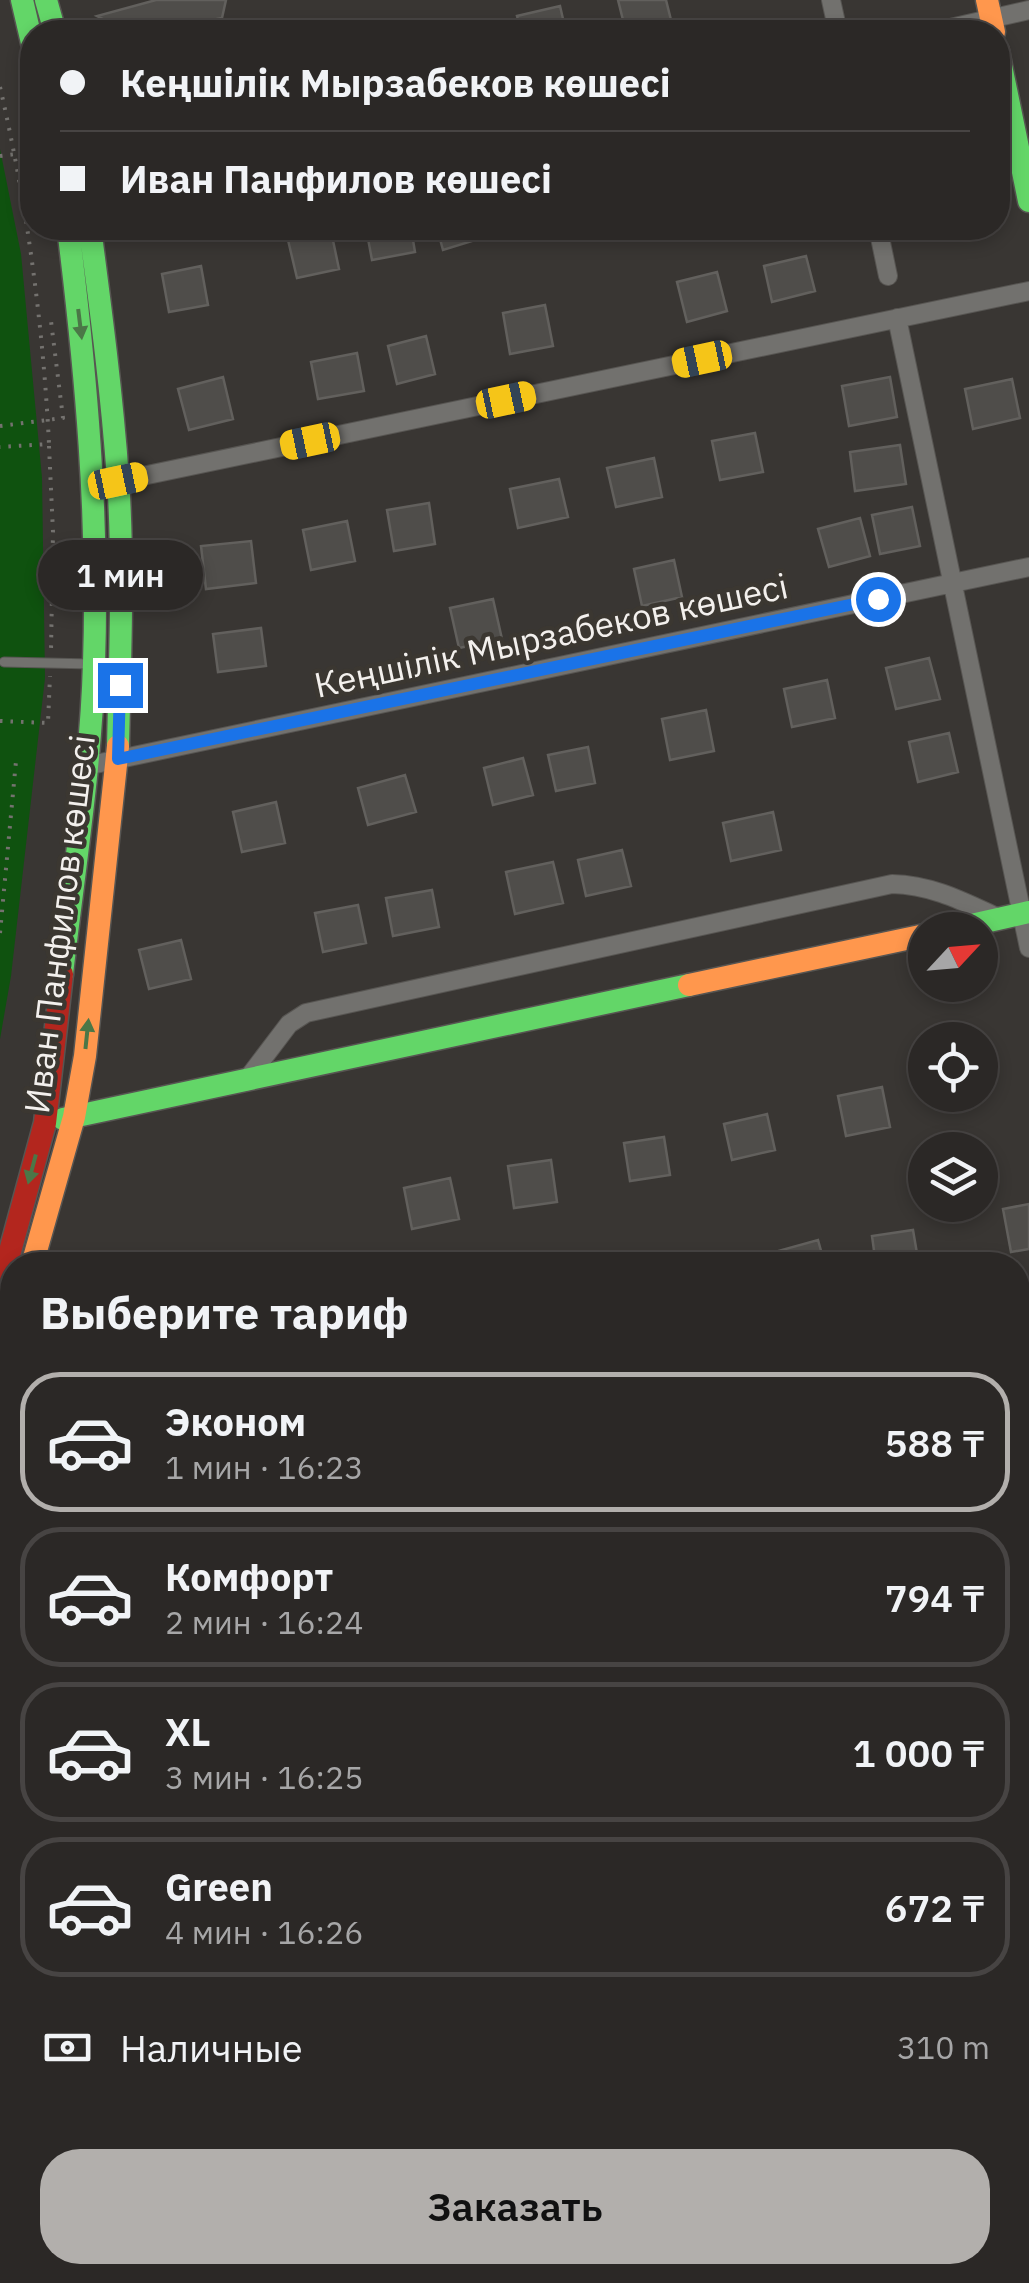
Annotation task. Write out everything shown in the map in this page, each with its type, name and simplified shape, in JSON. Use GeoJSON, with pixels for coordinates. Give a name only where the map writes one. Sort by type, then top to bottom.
{"type":"FeatureCollection","features":[{"type":"Feature","properties":{"kind":"street"},"geometry":{"type":"LineString","coordinates":[[990,17],[1029,10]]}},
{"type":"Feature","properties":{"kind":"street"},"geometry":{"type":"LineString","coordinates":[[1010,109],[1029,201]]}},
{"type":"Feature","properties":{"kind":"street","name":"Иван Панфилов көшесі"},"geometry":{"type":"LineString","coordinates":[[10,1252],[44,1123],[86,766],[94,664],[94,486],[69,240]]}},
{"type":"Feature","properties":{"kind":"street","name":"Иван Панфилов көшесі"},"geometry":{"type":"LineString","coordinates":[[36,1252],[74,1117],[118,759],[118,481],[92,240]]}},
{"type":"Feature","properties":{"kind":"street"},"geometry":{"type":"LineString","coordinates":[[880,240],[888,276]]}},
{"type":"Feature","properties":{"kind":"street"},"geometry":{"type":"LineString","coordinates":[[94,486],[1029,291]]}},
{"type":"Feature","properties":{"kind":"street"},"geometry":{"type":"LineString","coordinates":[[897,318],[955,582],[1017,915],[1029,948]]}},
{"type":"Feature","properties":{"kind":"street","name":"Кеңшілік Мырзабеков көшесі"},"geometry":{"type":"LineString","coordinates":[[86,766],[1029,567]]}},
{"type":"Feature","properties":{"kind":"street"},"geometry":{"type":"LineString","coordinates":[[244,1082],[289,1024],[306,1013],[892,884],[940,890],[1017,915]]}},
{"type":"Feature","properties":{"kind":"street"},"geometry":{"type":"LineString","coordinates":[[44,1123],[908,939]]}},
{"type":"Feature","properties":{"kind":"lane"},"geometry":{"type":"LineString","coordinates":[[4,662],[94,664]]}},
{"type":"Feature","properties":{"kind":"path"},"geometry":{"type":"LineString","coordinates":[[0,87],[20,182]]}},
{"type":"Feature","properties":{"kind":"path"},"geometry":{"type":"LineString","coordinates":[[0,156],[16,154]]}},
{"type":"Feature","properties":{"kind":"path"},"geometry":{"type":"LineString","coordinates":[[0,721],[48,723],[54,532],[48,422],[29,240]]}},
{"type":"Feature","properties":{"kind":"path"},"geometry":{"type":"LineString","coordinates":[[0,426],[63,418],[51,321]]}},
{"type":"Feature","properties":{"kind":"path"},"geometry":{"type":"LineString","coordinates":[[0,447],[49,444]]}},
{"type":"Feature","properties":{"kind":"path"},"geometry":{"type":"LineString","coordinates":[[0,933],[16,761]]}},
{"type":"Feature","properties":{"kind":"green space"},"geometry":{"type":"Polygon","coordinates":[[[0,149],[21,254],[42,478],[45,678],[11,976],[0,1039],[0,149]]]}},
{"type":"Feature","properties":{"kind":"building"},"geometry":{"type":"Polygon","coordinates":[[[156,0],[226,0],[222,18],[212,20],[105,20],[97,16],[156,0]]]}},
{"type":"Feature","properties":{"kind":"building"},"geometry":{"type":"Polygon","coordinates":[[[618,0],[666,0],[671,20],[623,20],[618,0]]]}},
{"type":"Feature","properties":{"kind":"building"},"geometry":{"type":"Polygon","coordinates":[[[560,6],[563,20],[518,20],[517,16],[560,6]]]}},
{"type":"Feature","properties":{"kind":"building"},"geometry":{"type":"Polygon","coordinates":[[[288,240],[333,240],[339,269],[297,278],[288,240]]]}},
{"type":"Feature","properties":{"kind":"building"},"geometry":{"type":"Polygon","coordinates":[[[368,240],[413,240],[415,252],[372,260],[368,240]]]}},
{"type":"Feature","properties":{"kind":"building"},"geometry":{"type":"Polygon","coordinates":[[[440,240],[476,240],[443,250],[440,240]]]}},
{"type":"Feature","properties":{"kind":"building"},"geometry":{"type":"Polygon","coordinates":[[[806,256],[815,291],[772,302],[764,266],[806,256]]]}},
{"type":"Feature","properties":{"kind":"building"},"geometry":{"type":"Polygon","coordinates":[[[201,266],[208,305],[169,312],[162,274],[201,266]]]}},
{"type":"Feature","properties":{"kind":"building"},"geometry":{"type":"Polygon","coordinates":[[[717,272],[727,311],[687,322],[677,282],[717,272]]]}},
{"type":"Feature","properties":{"kind":"building"},"geometry":{"type":"Polygon","coordinates":[[[545,305],[553,346],[510,354],[503,313],[545,305]]]}},
{"type":"Feature","properties":{"kind":"building"},"geometry":{"type":"Polygon","coordinates":[[[426,336],[435,374],[397,384],[388,346],[426,336]]]}},
{"type":"Feature","properties":{"kind":"building"},"geometry":{"type":"Polygon","coordinates":[[[357,353],[364,391],[318,399],[311,362],[357,353]]]}},
{"type":"Feature","properties":{"kind":"building"},"geometry":{"type":"Polygon","coordinates":[[[223,377],[233,419],[189,430],[178,389],[223,377]]]}},
{"type":"Feature","properties":{"kind":"building"},"geometry":{"type":"Polygon","coordinates":[[[890,377],[897,417],[849,426],[842,386],[890,377]]]}},
{"type":"Feature","properties":{"kind":"building"},"geometry":{"type":"Polygon","coordinates":[[[1012,379],[1020,418],[973,429],[965,389],[1012,379]]]}},
{"type":"Feature","properties":{"kind":"building"},"geometry":{"type":"Polygon","coordinates":[[[755,433],[763,472],[720,480],[712,441],[755,433]]]}},
{"type":"Feature","properties":{"kind":"building"},"geometry":{"type":"Polygon","coordinates":[[[900,445],[906,484],[855,491],[850,452],[900,445]]]}},
{"type":"Feature","properties":{"kind":"building"},"geometry":{"type":"Polygon","coordinates":[[[654,458],[662,497],[616,507],[607,468],[654,458]]]}},
{"type":"Feature","properties":{"kind":"building"},"geometry":{"type":"Polygon","coordinates":[[[559,479],[568,517],[518,528],[510,489],[559,479]]]}},
{"type":"Feature","properties":{"kind":"building"},"geometry":{"type":"Polygon","coordinates":[[[429,503],[435,544],[394,551],[387,510],[429,503]]]}},
{"type":"Feature","properties":{"kind":"building"},"geometry":{"type":"Polygon","coordinates":[[[912,507],[920,546],[880,554],[872,515],[912,507]]]}},
{"type":"Feature","properties":{"kind":"building"},"geometry":{"type":"Polygon","coordinates":[[[860,518],[870,556],[829,567],[818,529],[860,518]]]}},
{"type":"Feature","properties":{"kind":"building"},"geometry":{"type":"Polygon","coordinates":[[[347,521],[355,561],[311,570],[303,530],[347,521]]]}},
{"type":"Feature","properties":{"kind":"building"},"geometry":{"type":"Polygon","coordinates":[[[251,541],[256,583],[206,589],[201,546],[251,541]]]}},
{"type":"Feature","properties":{"kind":"building"},"geometry":{"type":"Polygon","coordinates":[[[674,560],[682,597],[642,606],[634,569],[674,560]]]}},
{"type":"Feature","properties":{"kind":"building"},"geometry":{"type":"Polygon","coordinates":[[[493,599],[502,639],[459,648],[450,608],[493,599]]]}},
{"type":"Feature","properties":{"kind":"building"},"geometry":{"type":"Polygon","coordinates":[[[261,628],[266,666],[218,672],[213,634],[261,628]]]}},
{"type":"Feature","properties":{"kind":"building"},"geometry":{"type":"Polygon","coordinates":[[[929,658],[940,699],[896,709],[886,668],[929,658]]]}},
{"type":"Feature","properties":{"kind":"building"},"geometry":{"type":"Polygon","coordinates":[[[827,680],[835,718],[792,727],[784,689],[827,680]]]}},
{"type":"Feature","properties":{"kind":"building"},"geometry":{"type":"Polygon","coordinates":[[[706,710],[714,751],[670,760],[662,719],[706,710]]]}},
{"type":"Feature","properties":{"kind":"building"},"geometry":{"type":"Polygon","coordinates":[[[949,733],[958,772],[918,782],[909,742],[949,733]]]}},
{"type":"Feature","properties":{"kind":"building"},"geometry":{"type":"Polygon","coordinates":[[[588,747],[595,783],[556,791],[548,755],[588,747]]]}},
{"type":"Feature","properties":{"kind":"building"},"geometry":{"type":"Polygon","coordinates":[[[523,758],[533,795],[493,805],[484,768],[523,758]]]}},
{"type":"Feature","properties":{"kind":"building"},"geometry":{"type":"Polygon","coordinates":[[[405,775],[416,812],[368,825],[358,788],[405,775]]]}},
{"type":"Feature","properties":{"kind":"building"},"geometry":{"type":"Polygon","coordinates":[[[276,802],[285,843],[242,852],[233,812],[276,802]]]}},
{"type":"Feature","properties":{"kind":"building"},"geometry":{"type":"Polygon","coordinates":[[[773,812],[781,850],[731,861],[723,823],[773,812]]]}},
{"type":"Feature","properties":{"kind":"building"},"geometry":{"type":"Polygon","coordinates":[[[622,850],[631,886],[586,896],[578,860],[622,850]]]}},
{"type":"Feature","properties":{"kind":"building"},"geometry":{"type":"Polygon","coordinates":[[[553,862],[563,903],[515,914],[506,872],[553,862]]]}},
{"type":"Feature","properties":{"kind":"building"},"geometry":{"type":"Polygon","coordinates":[[[432,890],[439,927],[393,936],[386,898],[432,890]]]}},
{"type":"Feature","properties":{"kind":"building"},"geometry":{"type":"Polygon","coordinates":[[[358,905],[366,943],[323,952],[315,913],[358,905]]]}},
{"type":"Feature","properties":{"kind":"building"},"geometry":{"type":"Polygon","coordinates":[[[181,940],[191,979],[149,989],[139,950],[181,940]]]}},
{"type":"Feature","properties":{"kind":"building"},"geometry":{"type":"Polygon","coordinates":[[[882,1087],[890,1127],[846,1136],[838,1096],[882,1087]]]}},
{"type":"Feature","properties":{"kind":"building"},"geometry":{"type":"Polygon","coordinates":[[[767,1114],[775,1150],[732,1160],[724,1124],[767,1114]]]}},
{"type":"Feature","properties":{"kind":"building"},"geometry":{"type":"Polygon","coordinates":[[[664,1137],[670,1175],[630,1181],[624,1143],[664,1137]]]}},
{"type":"Feature","properties":{"kind":"building"},"geometry":{"type":"Polygon","coordinates":[[[551,1160],[557,1202],[514,1208],[508,1166],[551,1160]]]}},
{"type":"Feature","properties":{"kind":"building"},"geometry":{"type":"Polygon","coordinates":[[[450,1178],[459,1219],[412,1229],[404,1188],[450,1178]]]}},
{"type":"Feature","properties":{"kind":"building"},"geometry":{"type":"Polygon","coordinates":[[[1029,1204],[1029,1249],[1011,1252],[1003,1209],[1029,1204]]]}},
{"type":"Feature","properties":{"kind":"building"},"geometry":{"type":"Polygon","coordinates":[[[913,1230],[917,1252],[874,1252],[872,1236],[913,1230]]]}},
{"type":"Feature","properties":{"kind":"building"},"geometry":{"type":"Polygon","coordinates":[[[818,1240],[821,1252],[778,1252],[818,1240]]]}},
{"type":"Feature","properties":{"kind":"traffic: fast"},"geometry":{"type":"LineString","coordinates":[[22,0],[27,20]]}},
{"type":"Feature","properties":{"kind":"traffic: fast"},"geometry":{"type":"LineString","coordinates":[[46,0],[52,20]]}},
{"type":"Feature","properties":{"kind":"traffic: fast"},"geometry":{"type":"LineString","coordinates":[[1010,109],[1029,201]]}},
{"type":"Feature","properties":{"kind":"traffic: fast"},"geometry":{"type":"LineString","coordinates":[[62,974],[89,741],[95,608],[90,445],[69,240]]}},
{"type":"Feature","properties":{"kind":"traffic: fast"},"geometry":{"type":"LineString","coordinates":[[91,240],[120,512],[118,746]]}},
{"type":"Feature","properties":{"kind":"traffic: fast"},"geometry":{"type":"LineString","coordinates":[[998,919],[1029,912]]}},
{"type":"Feature","properties":{"kind":"traffic: fast"},"geometry":{"type":"LineString","coordinates":[[63,1119],[689,985]]}},
{"type":"Feature","properties":{"kind":"traffic: slow"},"geometry":{"type":"LineString","coordinates":[[987,0],[991,20]]}},
{"type":"Feature","properties":{"kind":"traffic: slow"},"geometry":{"type":"LineString","coordinates":[[36,1252],[74,1117],[85,1056],[118,746]]}},
{"type":"Feature","properties":{"kind":"traffic: slow"},"geometry":{"type":"LineString","coordinates":[[689,985],[908,939]]}},
{"type":"Feature","properties":{"kind":"traffic: jam"},"geometry":{"type":"LineString","coordinates":[[10,1252],[45,1123],[62,974]]}},
{"type":"Feature","properties":{"kind":"route"},"geometry":{"type":"LineString","coordinates":[[120,685],[118,759],[878,599]]}}]}
